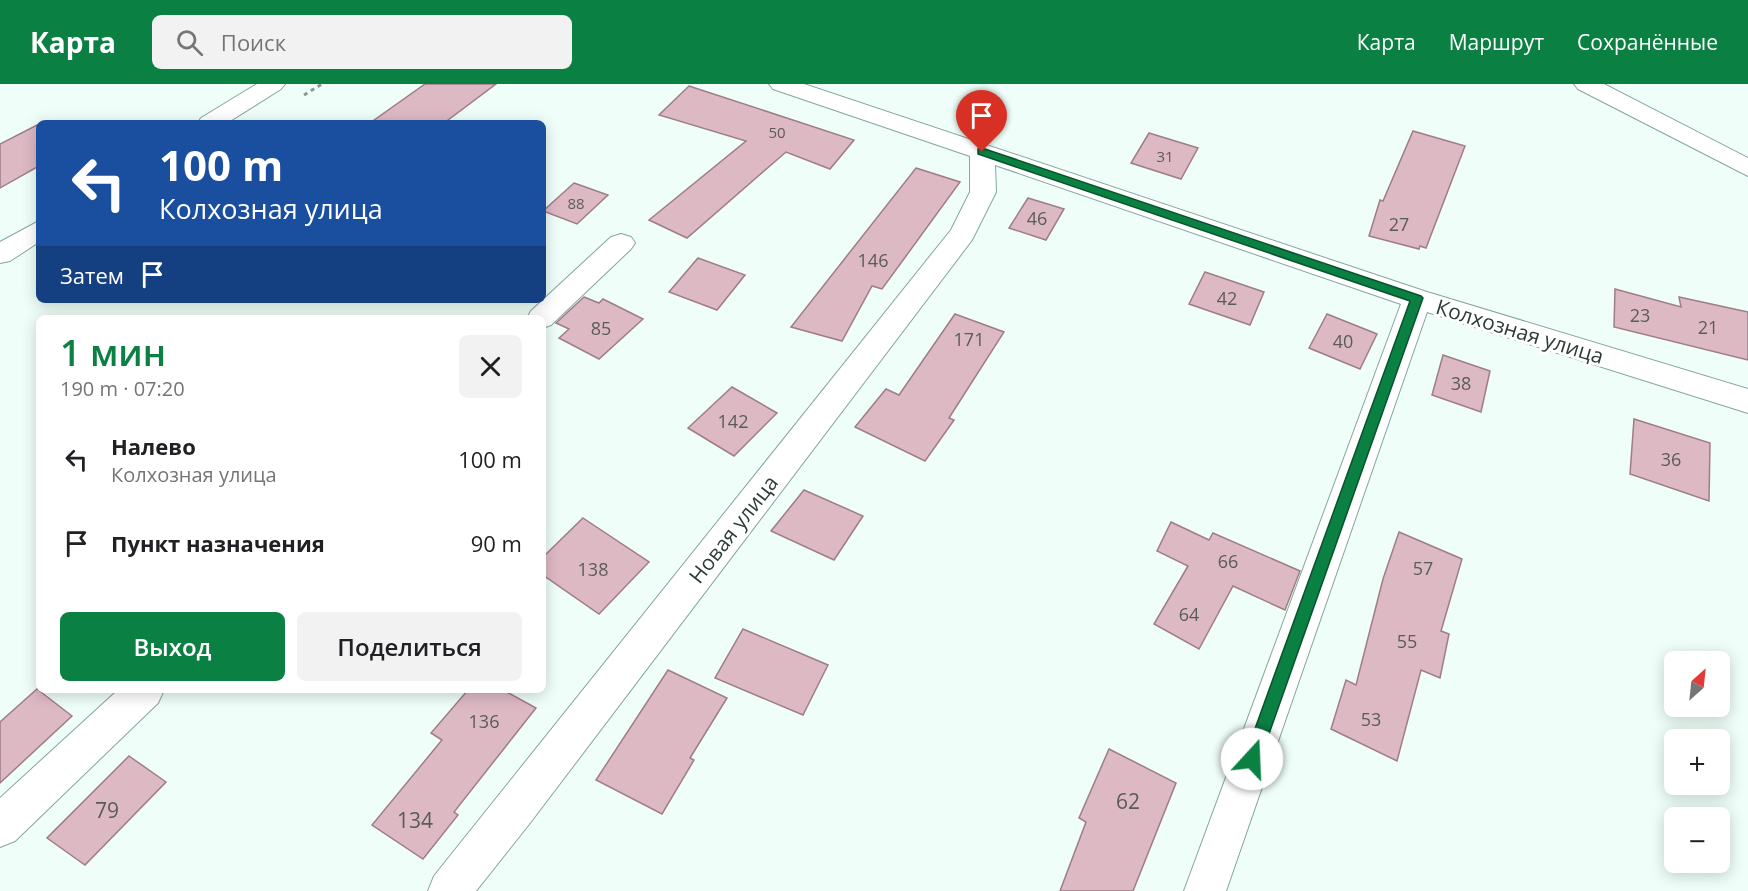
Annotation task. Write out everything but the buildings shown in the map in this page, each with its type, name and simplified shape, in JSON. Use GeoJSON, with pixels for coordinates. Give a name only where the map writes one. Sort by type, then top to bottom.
{"type":"FeatureCollection","features":[{"type":"Feature","properties":{"kind":"street"},"geometry":{"type":"LineString","coordinates":[[215,120],[273,84]]}},
{"type":"Feature","properties":{"kind":"street","name":"Колхозная улица"},"geometry":{"type":"LineString","coordinates":[[782,84],[1417,298],[1748,401]]}},
{"type":"Feature","properties":{"kind":"street"},"geometry":{"type":"LineString","coordinates":[[1586,84],[1748,168]]}},
{"type":"Feature","properties":{"kind":"street","name":"Новая улица"},"geometry":{"type":"LineString","coordinates":[[449,891],[531,790],[962,234],[983,192],[982,152]]}},
{"type":"Feature","properties":{"kind":"street"},"geometry":{"type":"LineString","coordinates":[[0,254],[36,232]]}},
{"type":"Feature","properties":{"kind":"street"},"geometry":{"type":"LineString","coordinates":[[544,315],[621,243]]}},
{"type":"Feature","properties":{"kind":"street"},"geometry":{"type":"LineString","coordinates":[[1205,891],[1417,298]]}},
{"type":"Feature","properties":{"kind":"street"},"geometry":{"type":"LineString","coordinates":[[0,826],[142,693]]}},
{"type":"Feature","properties":{"kind":"route"},"geometry":{"type":"LineString","coordinates":[[982,152],[1417,298],[1252,759]]}}]}
